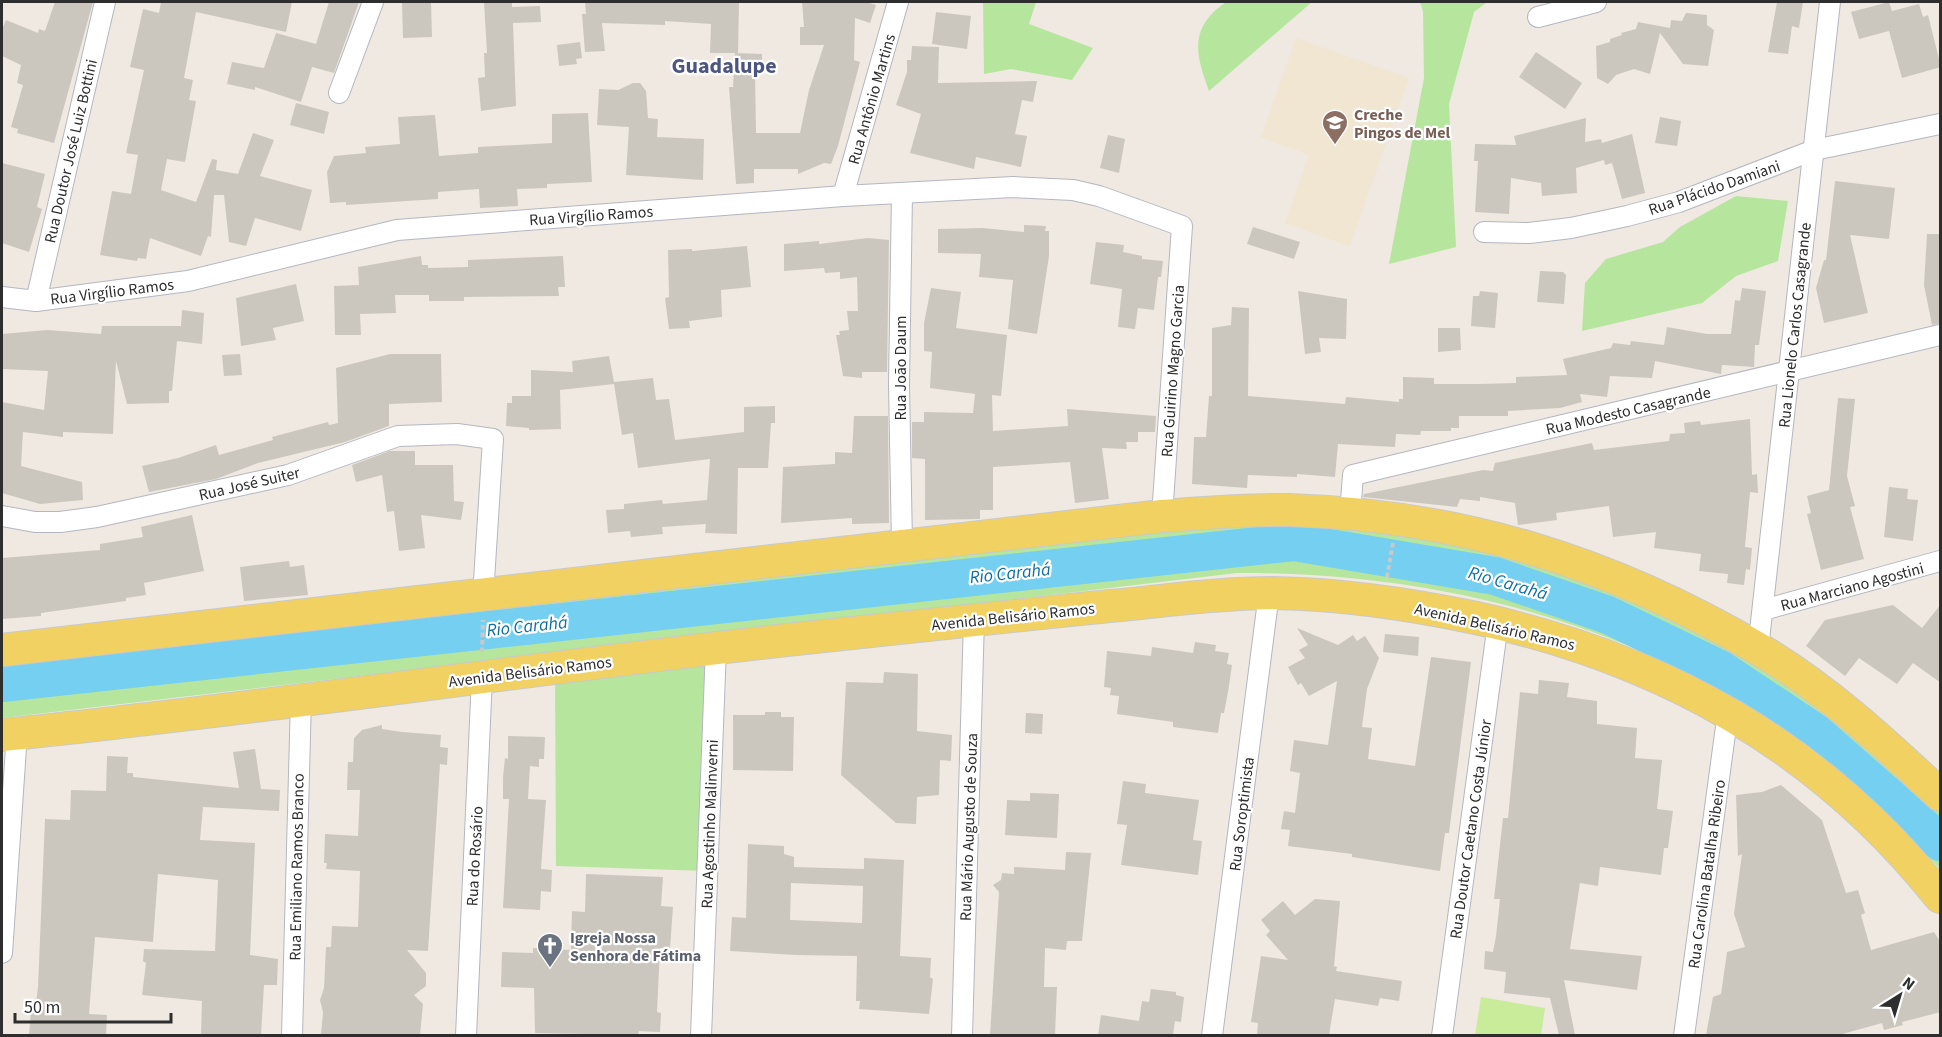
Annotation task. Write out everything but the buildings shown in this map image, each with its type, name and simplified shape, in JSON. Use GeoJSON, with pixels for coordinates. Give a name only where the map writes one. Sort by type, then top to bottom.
{"type":"FeatureCollection","features":[{"type":"Feature","properties":{"kind":"main road"},"geometry":{"type":"LineString","coordinates":[[2,650],[483,605],[902,544],[1162,516],[1236,510],[1350,514],[1461,529],[1583,564],[1681,608],[1758,649],[1860,724],[1941,795]]}},
{"type":"Feature","properties":{"kind":"main road","name":"Avenida Belisário Ramos"},"geometry":{"type":"LineString","coordinates":[[9,734],[301,699],[482,667],[716,648],[974,619],[1269,593],[1383,601],[1498,623],[1608,655],[1687,689],[1768,738],[1862,811],[1903,852],[1941,897]]}},
{"type":"Feature","properties":{"kind":"street","name":"Rua Doutor José Luiz Bottini"},"geometry":{"type":"LineString","coordinates":[[36,301],[105,2]]}},
{"type":"Feature","properties":{"kind":"street"},"geometry":{"type":"LineString","coordinates":[[339,93],[373,2]]}},
{"type":"Feature","properties":{"kind":"street","name":"Rua Antônio Martins"},"geometry":{"type":"LineString","coordinates":[[843,196],[898,2]]}},
{"type":"Feature","properties":{"kind":"street"},"geometry":{"type":"LineString","coordinates":[[1538,17],[1596,2]]}},
{"type":"Feature","properties":{"kind":"street","name":"Rua Lionelo Carlos Casagrande"},"geometry":{"type":"LineString","coordinates":[[1758,649],[1830,2]]}},
{"type":"Feature","properties":{"kind":"street","name":"Rua Plácido Damiani"},"geometry":{"type":"LineString","coordinates":[[1484,231],[1529,233],[1571,228],[1627,216],[1679,202],[1814,150],[1941,124]]}},
{"type":"Feature","properties":{"kind":"street","name":"Rua Virgílio Ramos"},"geometry":{"type":"LineString","coordinates":[[2,297],[36,301],[188,281],[397,230],[843,196],[1013,187],[1073,190],[1099,196],[1182,226]]}},
{"type":"Feature","properties":{"kind":"street","name":"Rua João Daum"},"geometry":{"type":"LineString","coordinates":[[902,544],[899,385],[903,193]]}},
{"type":"Feature","properties":{"kind":"street","name":"Rua Guirino Magno Garcia"},"geometry":{"type":"LineString","coordinates":[[1162,516],[1182,226]]}},
{"type":"Feature","properties":{"kind":"street","name":"Rua Modesto Casagrande"},"geometry":{"type":"LineString","coordinates":[[1350,514],[1353,475],[1941,335]]}},
{"type":"Feature","properties":{"kind":"street","name":"Rua José Suiter"},"geometry":{"type":"LineString","coordinates":[[2,516],[35,522],[60,522],[97,517],[288,475],[398,436],[457,434],[493,439],[483,605]]}},
{"type":"Feature","properties":{"kind":"street","name":"Rua Marciano Agostini"},"geometry":{"type":"LineString","coordinates":[[1763,610],[1941,561]]}},
{"type":"Feature","properties":{"kind":"street","name":"Rua Soroptimista"},"geometry":{"type":"LineString","coordinates":[[1212,1035],[1269,593]]}},
{"type":"Feature","properties":{"kind":"street","name":"Rua Mário Augusto de Souza"},"geometry":{"type":"LineString","coordinates":[[962,1035],[974,619]]}},
{"type":"Feature","properties":{"kind":"street","name":"Rua Doutor Caetano Costa Júnior"},"geometry":{"type":"LineString","coordinates":[[1442,1035],[1498,623]]}},
{"type":"Feature","properties":{"kind":"street","name":"Rua Agostinho Malinverni"},"geometry":{"type":"LineString","coordinates":[[701,1035],[716,648]]}},
{"type":"Feature","properties":{"kind":"street","name":"Rua do Rosário"},"geometry":{"type":"LineString","coordinates":[[465,1035],[482,667]]}},
{"type":"Feature","properties":{"kind":"street","name":"Rua Emiliano Ramos Branco"},"geometry":{"type":"LineString","coordinates":[[292,1035],[301,699]]}},
{"type":"Feature","properties":{"kind":"street","name":"Rua Carolina Batalha Ribeiro"},"geometry":{"type":"LineString","coordinates":[[1684,1035],[1728,712]]}},
{"type":"Feature","properties":{"kind":"street"},"geometry":{"type":"LineString","coordinates":[[2,953],[9,734]]}},
{"type":"Feature","properties":{"kind":"path"},"geometry":{"type":"LineString","coordinates":[[1387,576],[1394,536]]}},
{"type":"Feature","properties":{"kind":"path"},"geometry":{"type":"LineString","coordinates":[[482,667],[483,605]]}},
{"type":"Feature","properties":{"kind":"shaded area","name":"Creche Pingos de Mel"},"geometry":{"type":"Polygon","coordinates":[[[1296,38],[1409,78],[1350,246],[1285,223],[1309,155],[1261,137],[1296,38]]]}},
{"type":"Feature","properties":{"kind":"green space"},"geometry":{"type":"Polygon","coordinates":[[[983,2],[1036,2],[1029,24],[1093,48],[1072,80],[1011,69],[984,74],[983,2]]]}},
{"type":"Feature","properties":{"kind":"green space"},"geometry":{"type":"Polygon","coordinates":[[[1226,2],[1312,2],[1209,91],[1198,53],[1198,42],[1206,22],[1226,2]]]}},
{"type":"Feature","properties":{"kind":"green space"},"geometry":{"type":"Polygon","coordinates":[[[1420,2],[1487,2],[1474,12],[1449,104],[1456,247],[1389,264],[1424,78],[1423,11],[1420,2]]]}},
{"type":"Feature","properties":{"kind":"green space"},"geometry":{"type":"Polygon","coordinates":[[[1736,196],[1788,201],[1778,261],[1736,276],[1702,303],[1582,331],[1585,283],[1606,259],[1663,242],[1680,227],[1736,196]]]}},
{"type":"Feature","properties":{"kind":"green space"},"geometry":{"type":"Polygon","coordinates":[[[1320,524],[1465,545],[1564,572],[1704,631],[1825,710],[1933,805],[1940,814],[1940,869],[1869,797],[1791,736],[1709,685],[1622,643],[1531,612],[1436,590],[1338,577],[1237,573],[2,718],[2,659],[1179,526],[1320,524]]]}},
{"type":"Feature","properties":{"kind":"green space"},"geometry":{"type":"Polygon","coordinates":[[[716,648],[707,871],[556,866],[555,668],[716,648]]]}},
{"type":"Feature","properties":{"kind":"green space"},"geometry":{"type":"Polygon","coordinates":[[[1481,997],[1545,1008],[1541,1035],[1475,1035],[1481,997]]]}},
{"type":"Feature","properties":{"kind":"waterway","name":"Rio Carahá"},"geometry":{"type":"LineString","coordinates":[[2,683],[1294,542],[1495,576],[1608,615],[1720,669],[1816,733],[1940,842]]}},
{"type":"Feature","properties":{"kind":"place","name":"Creche Pingos de Mel"},"geometry":{"type":"Point","coordinates":[1335,146]}},
{"type":"Feature","properties":{"kind":"place","name":"Igreja Nossa Senhora de Fátima"},"geometry":{"type":"Point","coordinates":[550,969]}},
{"type":"Feature","properties":{"kind":"district","name":"Guadalupe"},"geometry":{"type":"Point","coordinates":[724,65]}}]}
